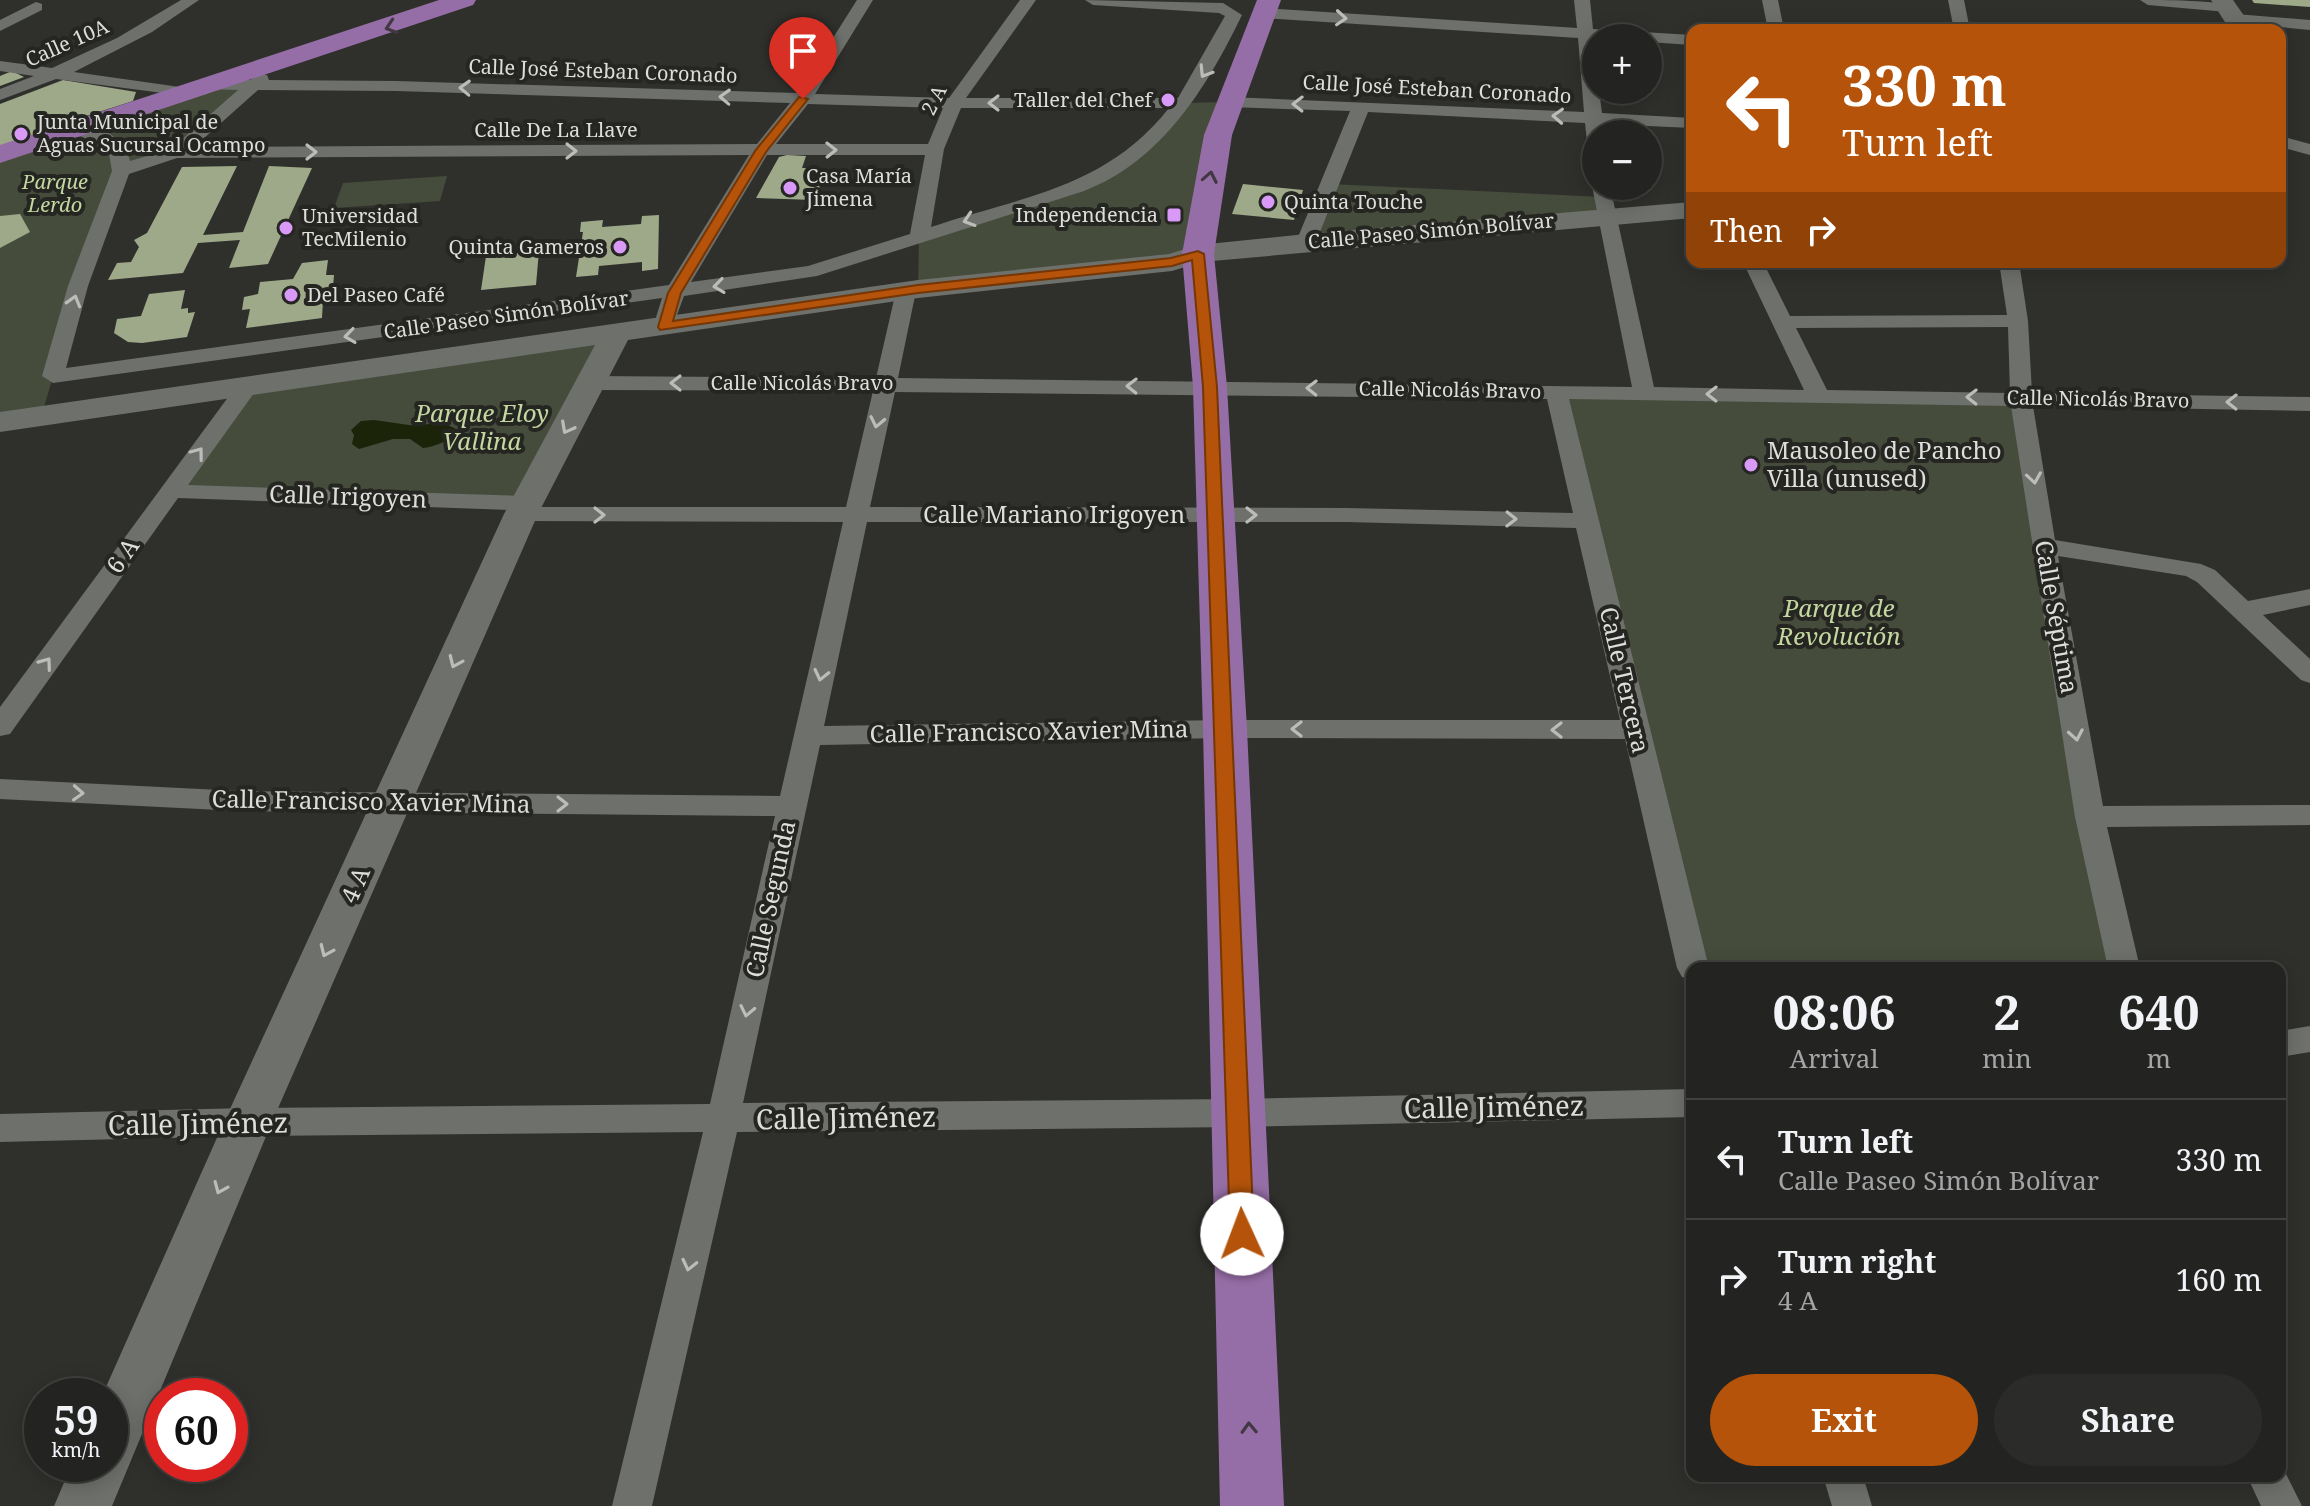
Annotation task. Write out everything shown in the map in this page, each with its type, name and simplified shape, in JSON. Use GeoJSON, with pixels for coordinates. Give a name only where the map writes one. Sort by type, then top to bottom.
{"type":"FeatureCollection","features":[{"type":"Feature","properties":{"kind":"main road"},"geometry":{"type":"LineString","coordinates":[[0,154],[464,0]]}},
{"type":"Feature","properties":{"kind":"main road"},"geometry":{"type":"LineString","coordinates":[[1252,1506],[1210,387],[1190,261],[1228,102],[1266,7]]}},
{"type":"Feature","properties":{"kind":"main road","name":"Calle Paseo Simón Bolívar"},"geometry":{"type":"LineString","coordinates":[[0,422],[906,291],[1190,261],[1606,223],[1686,211]]}},
{"type":"Feature","properties":{"kind":"main road","name":"Calle Paseo Simón Bolívar"},"geometry":{"type":"LineString","coordinates":[[1190,261],[1306,242],[1606,223],[1686,223]]}},
{"type":"Feature","properties":{"kind":"main road","name":"4 A"},"geometry":{"type":"LineString","coordinates":[[128,1401],[248,1122],[524,509],[616,334]]}},
{"type":"Feature","properties":{"kind":"main road"},"geometry":{"type":"LineString","coordinates":[[83,1506],[93,1482]]}},
{"type":"Feature","properties":{"kind":"street","name":"Calle 10A"},"geometry":{"type":"LineString","coordinates":[[0,95],[59,73],[159,23],[191,0]]}},
{"type":"Feature","properties":{"kind":"street"},"geometry":{"type":"LineString","coordinates":[[664,327],[674,293],[761,151],[803,99],[865,0]]}},
{"type":"Feature","properties":{"kind":"street","name":"2 A"},"geometry":{"type":"LineString","coordinates":[[919,238],[935,149],[954,103],[1028,0]]}},
{"type":"Feature","properties":{"kind":"street","name":"Calle Paseo Simón Bolívar"},"geometry":{"type":"LineString","coordinates":[[121,171],[78,286],[53,376],[810,272],[871,256],[1106,175],[1184,103],[1209,68],[1234,15],[1223,8],[1093,0]]}},
{"type":"Feature","properties":{"kind":"street"},"geometry":{"type":"LineString","coordinates":[[1582,0],[1586,24]]}},
{"type":"Feature","properties":{"kind":"street"},"geometry":{"type":"LineString","coordinates":[[1770,0],[1775,24]]}},
{"type":"Feature","properties":{"kind":"street"},"geometry":{"type":"LineString","coordinates":[[1956,0],[1961,24]]}},
{"type":"Feature","properties":{"kind":"street"},"geometry":{"type":"LineString","coordinates":[[2148,0],[2310,25]]}},
{"type":"Feature","properties":{"kind":"street"},"geometry":{"type":"LineString","coordinates":[[0,26],[36,7]]}},
{"type":"Feature","properties":{"kind":"street"},"geometry":{"type":"LineString","coordinates":[[1266,7],[1582,33]]}},
{"type":"Feature","properties":{"kind":"street"},"geometry":{"type":"LineString","coordinates":[[1662,38],[1686,40]]}},
{"type":"Feature","properties":{"kind":"street"},"geometry":{"type":"LineString","coordinates":[[77,128],[117,145],[122,152],[121,171],[153,158],[177,153],[279,63]]}},
{"type":"Feature","properties":{"kind":"street","name":"Calle José Esteban Coronado"},"geometry":{"type":"LineString","coordinates":[[0,66],[200,89],[256,84],[954,103],[1184,103]]}},
{"type":"Feature","properties":{"kind":"street","name":"Calle José Esteban Coronado"},"geometry":{"type":"LineString","coordinates":[[1228,102],[1686,123]]}},
{"type":"Feature","properties":{"kind":"street"},"geometry":{"type":"LineString","coordinates":[[1592,104],[1593,118]]}},
{"type":"Feature","properties":{"kind":"street"},"geometry":{"type":"LineString","coordinates":[[1306,242],[1361,106]]}},
{"type":"Feature","properties":{"kind":"street"},"geometry":{"type":"LineString","coordinates":[[2286,143],[2310,150]]}},
{"type":"Feature","properties":{"kind":"street","name":"Calle De La Llave"},"geometry":{"type":"LineString","coordinates":[[177,153],[935,149]]}},
{"type":"Feature","properties":{"kind":"street"},"geometry":{"type":"LineString","coordinates":[[1603,200],[1644,393]]}},
{"type":"Feature","properties":{"kind":"street"},"geometry":{"type":"LineString","coordinates":[[1756,268],[1818,395]]}},
{"type":"Feature","properties":{"kind":"street","name":"Calle Séptima"},"geometry":{"type":"LineString","coordinates":[[2010,268],[2018,321],[2021,398],[2044,546],[2090,817],[2123,962]]}},
{"type":"Feature","properties":{"kind":"street","name":"Calle Segunda"},"geometry":{"type":"LineString","coordinates":[[632,1506],[723,1119],[906,291]]}},
{"type":"Feature","properties":{"kind":"street"},"geometry":{"type":"LineString","coordinates":[[1783,322],[2018,321]]}},
{"type":"Feature","properties":{"kind":"street","name":"Calle Nicolás Bravo"},"geometry":{"type":"LineString","coordinates":[[590,383],[1210,387],[2310,404]]}},
{"type":"Feature","properties":{"kind":"street","name":"6 A"},"geometry":{"type":"LineString","coordinates":[[0,727],[248,386]]}},
{"type":"Feature","properties":{"kind":"street","name":"Calle Tercera"},"geometry":{"type":"LineString","coordinates":[[1556,392],[1692,962]]}},
{"type":"Feature","properties":{"kind":"street","name":"Calle Irigoyen"},"geometry":{"type":"LineString","coordinates":[[169,491],[524,509]]}},
{"type":"Feature","properties":{"kind":"street","name":"Calle Mariano Irigoyen"},"geometry":{"type":"LineString","coordinates":[[524,509],[857,516],[1215,515],[1588,521]]}},
{"type":"Feature","properties":{"kind":"street"},"geometry":{"type":"LineString","coordinates":[[2044,546],[2181,565],[2206,576],[2310,674]]}},
{"type":"Feature","properties":{"kind":"street"},"geometry":{"type":"LineString","coordinates":[[2241,611],[2310,597]]}},
{"type":"Feature","properties":{"kind":"street","name":"Calle Francisco Xavier Mina"},"geometry":{"type":"LineString","coordinates":[[807,736],[1225,729],[1635,730]]}},
{"type":"Feature","properties":{"kind":"street","name":"Calle Francisco Xavier Mina"},"geometry":{"type":"LineString","coordinates":[[0,789],[240,801],[791,806]]}},
{"type":"Feature","properties":{"kind":"street"},"geometry":{"type":"LineString","coordinates":[[2090,817],[2310,815]]}},
{"type":"Feature","properties":{"kind":"street"},"geometry":{"type":"LineString","coordinates":[[2286,1043],[2310,1039]]}},
{"type":"Feature","properties":{"kind":"street","name":"Calle Jiménez"},"geometry":{"type":"LineString","coordinates":[[0,1128],[248,1122],[1238,1113],[1686,1103]]}},
{"type":"Feature","properties":{"kind":"street"},"geometry":{"type":"LineString","coordinates":[[1845,1482],[1852,1506]]}},
{"type":"Feature","properties":{"kind":"street"},"geometry":{"type":"LineString","coordinates":[[2270,1482],[2282,1506]]}},
{"type":"Feature","properties":{"kind":"green space","name":"Parque Lerdo"},"geometry":{"type":"Polygon","coordinates":[[[256,84],[177,153],[121,172],[86,266],[41,417],[0,422],[0,154],[213,85],[256,84]]]}},
{"type":"Feature","properties":{"kind":"green space"},"geometry":{"type":"Polygon","coordinates":[[[1228,102],[1198,254],[918,289],[919,238],[1102,176],[1184,103],[1228,102]]]}},
{"type":"Feature","properties":{"kind":"green space"},"geometry":{"type":"Polygon","coordinates":[[[447,176],[440,201],[334,208],[343,183],[447,176]]]}},
{"type":"Feature","properties":{"kind":"green space"},"geometry":{"type":"Polygon","coordinates":[[[1330,184],[1582,196],[1582,200],[1603,200],[1605,217],[1306,242],[1330,184]]]}},
{"type":"Feature","properties":{"kind":"green space","name":"Parque Eloy Vallina"},"geometry":{"type":"Polygon","coordinates":[[[616,334],[526,503],[169,491],[248,386],[616,334]]]}},
{"type":"Feature","properties":{"kind":"green space","name":"Parque de Revolución"},"geometry":{"type":"Polygon","coordinates":[[[1556,392],[2021,398],[2127,962],[1693,962],[1556,392]]]}},
{"type":"Feature","properties":{"kind":"shaded area"},"geometry":{"type":"Polygon","coordinates":[[[361,421],[416,426],[441,422],[456,429],[446,440],[428,447],[423,448],[410,439],[393,439],[359,449],[352,444],[354,435],[351,430],[361,421]]]}},
{"type":"Feature","properties":{"kind":"building"},"geometry":{"type":"Polygon","coordinates":[[[2252,0],[2310,0],[2310,7],[2254,3],[2252,0]]]}},
{"type":"Feature","properties":{"kind":"building"},"geometry":{"type":"Polygon","coordinates":[[[12,71],[24,77],[0,86],[0,76],[12,71]]]}},
{"type":"Feature","properties":{"kind":"building"},"geometry":{"type":"Polygon","coordinates":[[[63,80],[136,92],[133,101],[80,118],[84,121],[0,148],[0,104],[63,80]]]}},
{"type":"Feature","properties":{"kind":"building","name":"Casa María Jimena"},"geometry":{"type":"Polygon","coordinates":[[[806,156],[802,168],[809,168],[805,178],[823,179],[814,200],[756,198],[779,157],[806,156]]]}},
{"type":"Feature","properties":{"kind":"building"},"geometry":{"type":"Polygon","coordinates":[[[237,166],[203,235],[243,232],[269,166],[312,168],[268,264],[229,268],[240,240],[198,243],[183,273],[108,280],[117,263],[131,262],[139,247],[134,240],[147,233],[182,167],[237,166]]]}},
{"type":"Feature","properties":{"kind":"building","name":"Quinta Touche"},"geometry":{"type":"Polygon","coordinates":[[[1243,184],[1303,190],[1294,220],[1232,214],[1243,184]]]}},
{"type":"Feature","properties":{"kind":"building"},"geometry":{"type":"Polygon","coordinates":[[[20,214],[30,232],[0,248],[0,216],[20,214]]]}},
{"type":"Feature","properties":{"kind":"building","name":"Quinta Gameros"},"geometry":{"type":"Polygon","coordinates":[[[659,215],[658,269],[642,271],[642,262],[599,266],[598,275],[576,277],[583,232],[580,232],[581,222],[603,220],[602,227],[641,224],[642,216],[659,215]]]}},
{"type":"Feature","properties":{"kind":"building"},"geometry":{"type":"Polygon","coordinates":[[[539,251],[536,285],[481,290],[486,256],[539,251]]]}},
{"type":"Feature","properties":{"kind":"building","name":"Del Paseo Café"},"geometry":{"type":"Polygon","coordinates":[[[328,260],[326,275],[334,275],[332,299],[323,300],[322,318],[246,328],[250,309],[242,310],[244,297],[258,294],[260,282],[293,279],[302,263],[328,260]]]}},
{"type":"Feature","properties":{"kind":"building"},"geometry":{"type":"Polygon","coordinates":[[[185,290],[181,309],[188,308],[188,313],[195,312],[187,337],[142,343],[128,342],[114,333],[117,319],[141,316],[149,294],[185,290]]]}},
{"type":"Feature","properties":{"kind":"place","name":"Taller del Chef"},"geometry":{"type":"Point","coordinates":[1168,100]}},
{"type":"Feature","properties":{"kind":"place","name":"Junta Municipal de Aguas Sucursal Ocampo"},"geometry":{"type":"Point","coordinates":[21,134]}},
{"type":"Feature","properties":{"kind":"place","name":"Casa María Jimena"},"geometry":{"type":"Point","coordinates":[790,188]}},
{"type":"Feature","properties":{"kind":"place","name":"Quinta Touche"},"geometry":{"type":"Point","coordinates":[1268,202]}},
{"type":"Feature","properties":{"kind":"place","name":"Independencia"},"geometry":{"type":"Point","coordinates":[1174,215]}},
{"type":"Feature","properties":{"kind":"place","name":"Universidad TecMilenio"},"geometry":{"type":"Point","coordinates":[286,228]}},
{"type":"Feature","properties":{"kind":"place","name":"Quinta Gameros"},"geometry":{"type":"Point","coordinates":[620,247]}},
{"type":"Feature","properties":{"kind":"place","name":"Del Paseo Café"},"geometry":{"type":"Point","coordinates":[291,295]}},
{"type":"Feature","properties":{"kind":"place","name":"Mausoleo de Pancho Villa (unused)"},"geometry":{"type":"Point","coordinates":[1751,465]}},
{"type":"Feature","properties":{"kind":"route"},"geometry":{"type":"LineString","coordinates":[[803,99],[761,151],[674,293],[664,327],[918,289],[1172,262],[1198,254],[1210,387],[1242,1234]]}}]}
